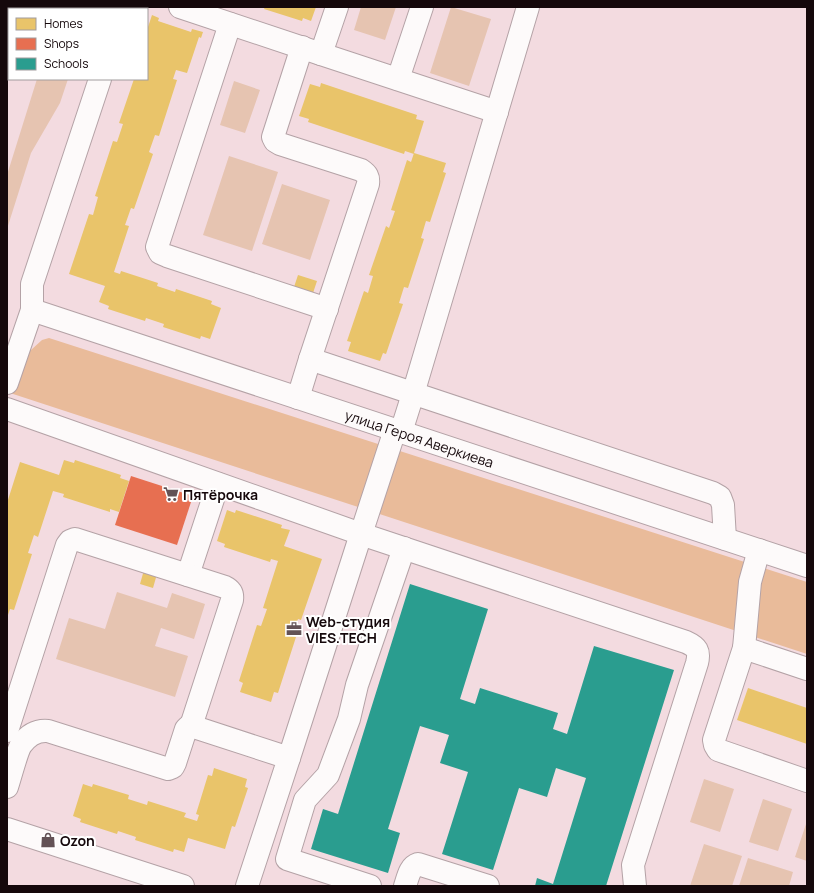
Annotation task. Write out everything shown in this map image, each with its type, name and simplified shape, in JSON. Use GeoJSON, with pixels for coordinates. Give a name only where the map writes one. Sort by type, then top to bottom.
{"type":"FeatureCollection","features":[{"type":"Feature","properties":{"kind":"street"},"geometry":{"type":"LineString","coordinates":[[180,7],[497,112]]}},
{"type":"Feature","properties":{"kind":"street"},"geometry":{"type":"LineString","coordinates":[[298,398],[369,179],[366,173],[361,170],[280,144],[275,141],[273,137],[312,50],[337,7]]}},
{"type":"Feature","properties":{"kind":"street"},"geometry":{"type":"LineString","coordinates":[[398,79],[422,7]]}},
{"type":"Feature","properties":{"kind":"street"},"geometry":{"type":"LineString","coordinates":[[247,886],[361,534],[398,431],[414,394],[528,7]]}},
{"type":"Feature","properties":{"kind":"street"},"geometry":{"type":"LineString","coordinates":[[230,24],[157,247],[160,254],[327,310]]}},
{"type":"Feature","properties":{"kind":"street"},"geometry":{"type":"LineString","coordinates":[[7,383],[32,310],[32,284],[100,80]]}},
{"type":"Feature","properties":{"kind":"street","name":"улица Героя Аверкиева"},"geometry":{"type":"LineString","coordinates":[[32,310],[807,566]]}},
{"type":"Feature","properties":{"kind":"street"},"geometry":{"type":"LineString","coordinates":[[310,360],[713,493],[720,497],[723,505],[725,539]]}},
{"type":"Feature","properties":{"kind":"street"},"geometry":{"type":"LineString","coordinates":[[7,410],[361,534],[686,642],[693,646],[698,650],[697,663],[633,865],[635,886]]}},
{"type":"Feature","properties":{"kind":"street"},"geometry":{"type":"LineString","coordinates":[[188,574],[218,484]]}},
{"type":"Feature","properties":{"kind":"street"},"geometry":{"type":"LineString","coordinates":[[9,773],[12,738],[67,545],[70,541],[75,539],[81,540],[230,589],[233,595],[191,726],[186,729],[173,767],[168,769],[48,731],[40,730],[33,734],[12,738]]}},
{"type":"Feature","properties":{"kind":"street"},"geometry":{"type":"LineString","coordinates":[[370,886],[287,859],[305,800],[328,775],[349,719],[357,685],[404,548]]}},
{"type":"Feature","properties":{"kind":"street"},"geometry":{"type":"LineString","coordinates":[[759,550],[750,582],[744,648],[715,734],[715,745],[718,750],[807,781]]}},
{"type":"Feature","properties":{"kind":"street"},"geometry":{"type":"LineString","coordinates":[[744,648],[807,669]]}},
{"type":"Feature","properties":{"kind":"street"},"geometry":{"type":"LineString","coordinates":[[191,726],[288,758]]}},
{"type":"Feature","properties":{"kind":"street"},"geometry":{"type":"LineString","coordinates":[[7,829],[183,886]]}},
{"type":"Feature","properties":{"kind":"street"},"geometry":{"type":"LineString","coordinates":[[405,886],[411,869],[414,865],[418,864],[488,886]]}},
{"type":"Feature","properties":{"kind":"shaded area"},"geometry":{"type":"Polygon","coordinates":[[[7,7],[90,7],[8,8],[7,33],[7,7]]]}},
{"type":"Feature","properties":{"kind":"shaded area"},"geometry":{"type":"Polygon","coordinates":[[[361,7],[396,7],[385,40],[354,30],[361,7]]]}},
{"type":"Feature","properties":{"kind":"shaded area"},"geometry":{"type":"Polygon","coordinates":[[[451,7],[491,19],[469,86],[430,73],[451,7]]]}},
{"type":"Feature","properties":{"kind":"shaded area"},"geometry":{"type":"Polygon","coordinates":[[[37,80],[68,80],[60,103],[31,153],[7,229],[7,175],[37,80]]]}},
{"type":"Feature","properties":{"kind":"shaded area"},"geometry":{"type":"Polygon","coordinates":[[[234,81],[260,90],[245,133],[220,125],[234,81]]]}},
{"type":"Feature","properties":{"kind":"shaded area"},"geometry":{"type":"Polygon","coordinates":[[[229,156],[278,172],[252,251],[203,235],[229,156]]]}},
{"type":"Feature","properties":{"kind":"shaded area"},"geometry":{"type":"Polygon","coordinates":[[[282,184],[330,200],[310,260],[262,244],[282,184]]]}},
{"type":"Feature","properties":{"kind":"shaded area"},"geometry":{"type":"Polygon","coordinates":[[[49,338],[807,582],[807,654],[7,392],[7,346],[24,351],[31,350],[42,340],[49,338]]]}},
{"type":"Feature","properties":{"kind":"shaded area"},"geometry":{"type":"Polygon","coordinates":[[[117,592],[167,608],[172,593],[205,604],[194,639],[161,628],[155,646],[188,656],[175,697],[56,659],[69,618],[105,629],[117,592]]]}},
{"type":"Feature","properties":{"kind":"shaded area"},"geometry":{"type":"Polygon","coordinates":[[[704,779],[734,789],[720,832],[690,822],[704,779]]]}},
{"type":"Feature","properties":{"kind":"shaded area"},"geometry":{"type":"Polygon","coordinates":[[[763,799],[792,809],[778,851],[749,842],[763,799]]]}},
{"type":"Feature","properties":{"kind":"shaded area"},"geometry":{"type":"Polygon","coordinates":[[[807,821],[807,861],[795,857],[807,821]]]}},
{"type":"Feature","properties":{"kind":"shaded area"},"geometry":{"type":"Polygon","coordinates":[[[704,844],[742,856],[732,886],[690,886],[704,844]]]}},
{"type":"Feature","properties":{"kind":"shaded area"},"geometry":{"type":"Polygon","coordinates":[[[748,858],[793,872],[789,886],[739,886],[748,858]]]}},
{"type":"Feature","properties":{"kind":"building: Homes"},"geometry":{"type":"Polygon","coordinates":[[[265,7],[316,7],[311,21],[303,18],[302,21],[264,9],[265,7]]]}},
{"type":"Feature","properties":{"kind":"building: Homes"},"geometry":{"type":"Polygon","coordinates":[[[152,15],[159,18],[158,21],[191,32],[192,29],[203,32],[201,38],[199,37],[187,73],[176,70],[173,79],[177,80],[159,136],[155,135],[149,152],[153,154],[134,209],[131,208],[125,225],[129,226],[114,272],[120,274],[121,271],[158,283],[157,286],[175,292],[176,289],[212,301],[211,304],[221,308],[210,339],[201,336],[200,339],[163,327],[164,324],[146,318],[145,321],[108,309],[109,306],[99,302],[105,286],[69,274],[89,214],[93,215],[98,197],[95,196],[113,141],[117,142],[123,124],[119,123],[134,80],[148,80],[148,27],[152,15]]]}},
{"type":"Feature","properties":{"kind":"building: Homes"},"geometry":{"type":"Polygon","coordinates":[[[321,83],[417,115],[416,119],[424,121],[414,153],[446,163],[443,172],[446,173],[430,222],[426,221],[421,238],[424,239],[408,288],[404,287],[399,303],[403,304],[386,354],[383,353],[380,361],[348,351],[351,342],[347,341],[364,291],[368,293],[373,276],[369,275],[386,226],[389,228],[395,211],[391,210],[407,160],[411,162],[414,154],[405,151],[404,154],[308,122],[309,119],[299,116],[310,84],[320,87],[321,83]]]}},
{"type":"Feature","properties":{"kind":"building: Homes"},"geometry":{"type":"Polygon","coordinates":[[[298,275],[317,281],[313,293],[294,287],[298,275]]]}},
{"type":"Feature","properties":{"kind":"building: Homes"},"geometry":{"type":"Polygon","coordinates":[[[64,460],[74,463],[75,460],[121,475],[120,478],[129,481],[119,512],[110,509],[110,512],[63,497],[64,494],[53,491],[38,537],[34,535],[28,553],[32,554],[14,610],[10,609],[7,618],[7,503],[20,462],[59,475],[64,460]]]}},
{"type":"Feature","properties":{"kind":"building: Homes"},"geometry":{"type":"Polygon","coordinates":[[[227,510],[235,513],[236,510],[282,525],[281,528],[290,530],[284,546],[322,559],[301,620],[298,619],[292,636],[296,637],[278,693],[274,692],[271,702],[240,692],[243,683],[239,681],[257,625],[261,626],[267,609],[263,608],[278,561],[271,559],[270,562],[224,547],[225,544],[217,541],[227,510]]]}},
{"type":"Feature","properties":{"kind":"building: Homes"},"geometry":{"type":"Polygon","coordinates":[[[144,570],[157,574],[153,588],[140,584],[144,570]]]}},
{"type":"Feature","properties":{"kind":"building: Homes"},"geometry":{"type":"Polygon","coordinates":[[[748,688],[807,708],[807,744],[737,720],[748,688]]]}},
{"type":"Feature","properties":{"kind":"building: Homes"},"geometry":{"type":"Polygon","coordinates":[[[214,768],[247,779],[245,787],[248,788],[235,827],[232,826],[225,849],[188,838],[184,852],[174,849],[173,852],[135,840],[136,837],[118,831],[117,834],[80,822],[81,819],[73,816],[83,784],[92,787],[93,784],[129,795],[128,799],[147,805],[148,801],[186,813],[184,817],[197,821],[199,815],[196,814],[208,775],[212,776],[214,768]]]}},
{"type":"Feature","properties":{"kind":"building: Shops"},"geometry":{"type":"Polygon","coordinates":[[[131,476],[193,496],[177,545],[115,525],[131,476]]]}},
{"type":"Feature","properties":{"kind":"building: Schools"},"geometry":{"type":"Polygon","coordinates":[[[410,584],[488,609],[460,699],[475,704],[480,688],[558,713],[553,729],[567,734],[594,646],[674,670],[606,886],[535,886],[537,878],[553,884],[586,778],[556,768],[547,797],[519,788],[493,870],[442,854],[468,772],[440,763],[449,735],[420,726],[388,829],[400,833],[388,873],[311,849],[323,809],[338,814],[410,584]]]}},
{"type":"Feature","properties":{"kind":"place","name":"Пятёрочка"},"geometry":{"type":"Point","coordinates":[171,494]}},
{"type":"Feature","properties":{"kind":"place","name":"Web-студия VIES.TECH"},"geometry":{"type":"Point","coordinates":[294,629]}},
{"type":"Feature","properties":{"kind":"place","name":"Ozon"},"geometry":{"type":"Point","coordinates":[48,840]}}]}
